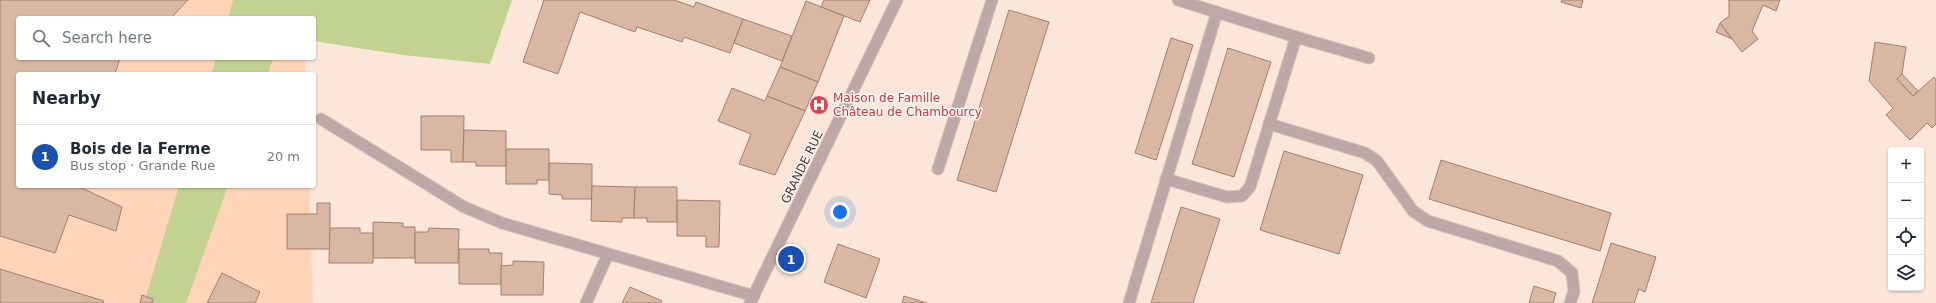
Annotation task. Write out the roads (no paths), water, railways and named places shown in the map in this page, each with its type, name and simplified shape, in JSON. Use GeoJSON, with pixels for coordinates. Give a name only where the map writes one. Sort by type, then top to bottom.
{"type":"FeatureCollection","features":[{"type":"Feature","properties":{"kind":"street","name":"GRANDE RUE"},"geometry":{"type":"LineString","coordinates":[[752,299],[897,0]]}},
{"type":"Feature","properties":{"kind":"street"},"geometry":{"type":"LineString","coordinates":[[938,169],[992,0]]}},
{"type":"Feature","properties":{"kind":"street"},"geometry":{"type":"LineString","coordinates":[[1178,0],[1369,58]]}},
{"type":"Feature","properties":{"kind":"street"},"geometry":{"type":"LineString","coordinates":[[1129,303],[1217,12]]}},
{"type":"Feature","properties":{"kind":"street"},"geometry":{"type":"LineString","coordinates":[[1166,179],[1227,197],[1242,196],[1250,187],[1296,37]]}},
{"type":"Feature","properties":{"kind":"street"},"geometry":{"type":"LineString","coordinates":[[321,119],[464,207],[502,223],[752,299]]}},
{"type":"Feature","properties":{"kind":"street"},"geometry":{"type":"LineString","coordinates":[[1269,124],[1365,153],[1377,161],[1413,211],[1428,221],[1558,261],[1572,273],[1574,291],[1570,303]]}},
{"type":"Feature","properties":{"kind":"street"},"geometry":{"type":"LineString","coordinates":[[586,303],[608,254]]}},
{"type":"Feature","properties":{"kind":"place","name":"Maison de Famille Château de Chambourcy"},"geometry":{"type":"Point","coordinates":[819,105]}},
{"type":"Feature","properties":{"kind":"place","name":"Bois de la Ferme"},"geometry":{"type":"Point","coordinates":[791,259]}}]}
